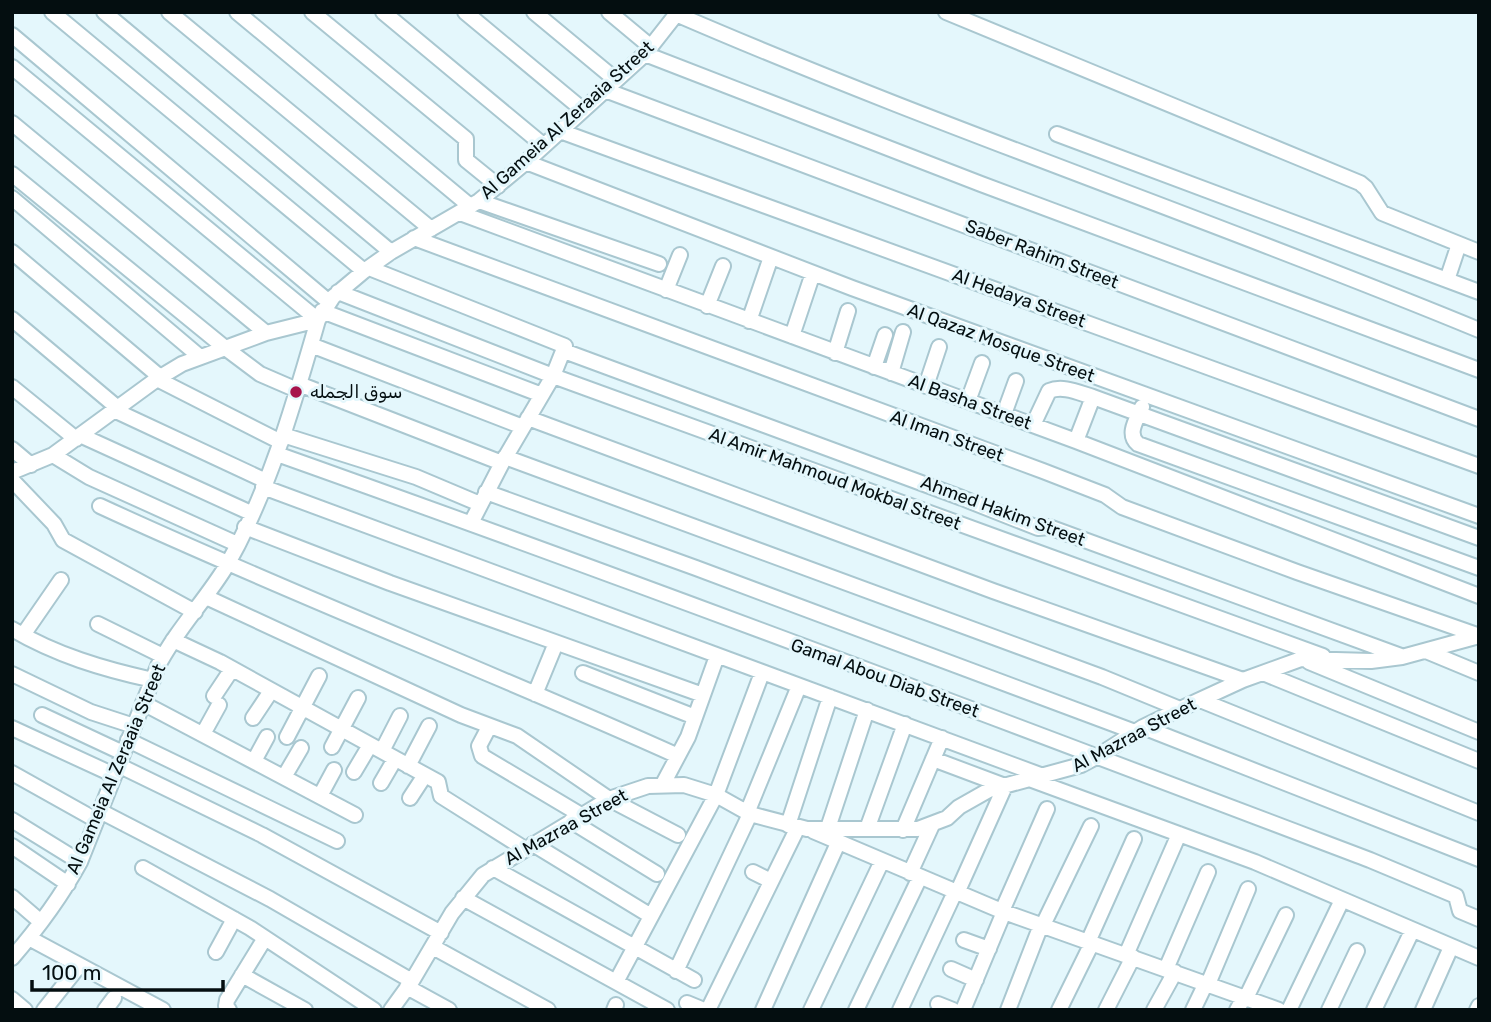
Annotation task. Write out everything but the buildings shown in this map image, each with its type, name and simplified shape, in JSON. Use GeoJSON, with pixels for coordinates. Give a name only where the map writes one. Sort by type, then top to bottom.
{"type":"FeatureCollection","features":[{"type":"Feature","properties":{"kind":"street","name":"Ahmed Hakim Street"},"geometry":{"type":"LineString","coordinates":[[52,12],[366,270],[565,349],[1038,528],[1049,527],[1402,657]]}},
{"type":"Feature","properties":{"kind":"street"},"geometry":{"type":"LineString","coordinates":[[104,12],[391,252]]}},
{"type":"Feature","properties":{"kind":"street"},"geometry":{"type":"LineString","coordinates":[[169,12],[431,229]]}},
{"type":"Feature","properties":{"kind":"street"},"geometry":{"type":"LineString","coordinates":[[237,12],[470,207],[659,264]]}},
{"type":"Feature","properties":{"kind":"street"},"geometry":{"type":"LineString","coordinates":[[312,12],[466,139],[466,160],[498,186]]}},
{"type":"Feature","properties":{"kind":"street"},"geometry":{"type":"LineString","coordinates":[[383,12],[543,145]]}},
{"type":"Feature","properties":{"kind":"street"},"geometry":{"type":"LineString","coordinates":[[465,12],[583,110]]}},
{"type":"Feature","properties":{"kind":"street","name":"Saber Rahim Street"},"geometry":{"type":"LineString","coordinates":[[534,12],[611,85],[1479,419]]}},
{"type":"Feature","properties":{"kind":"street"},"geometry":{"type":"LineString","coordinates":[[609,12],[648,51],[981,184],[1479,370]]}},
{"type":"Feature","properties":{"kind":"street"},"geometry":{"type":"LineString","coordinates":[[946,12],[1360,183],[1382,213],[1479,252]]}},
{"type":"Feature","properties":{"kind":"street","name":"Al Gameia Al Zeraaia Street"},"geometry":{"type":"LineString","coordinates":[[12,958],[68,884],[80,862],[163,656],[206,597],[237,544],[265,484],[311,345],[327,306],[366,270],[391,252],[470,207],[498,186],[648,51],[677,13]]}},
{"type":"Feature","properties":{"kind":"street"},"geometry":{"type":"LineString","coordinates":[[677,13],[698,17],[873,95],[1355,278],[1479,330]]}},
{"type":"Feature","properties":{"kind":"street"},"geometry":{"type":"LineString","coordinates":[[12,34],[327,306]]}},
{"type":"Feature","properties":{"kind":"street"},"geometry":{"type":"LineString","coordinates":[[12,67],[327,306],[542,395]]}},
{"type":"Feature","properties":{"kind":"street"},"geometry":{"type":"LineString","coordinates":[[12,123],[266,333]]}},
{"type":"Feature","properties":{"kind":"street","name":"Al Hedaya Street"},"geometry":{"type":"LineString","coordinates":[[560,131],[1296,397],[1479,466]]}},
{"type":"Feature","properties":{"kind":"street"},"geometry":{"type":"LineString","coordinates":[[1057,134],[1479,292]]}},
{"type":"Feature","properties":{"kind":"street","name":"Al Qazaz Mosque Street"},"geometry":{"type":"LineString","coordinates":[[526,162],[813,273],[1479,516]]}},
{"type":"Feature","properties":{"kind":"street"},"geometry":{"type":"LineString","coordinates":[[12,174],[224,348],[260,374],[1102,677],[1180,709]]}},
{"type":"Feature","properties":{"kind":"street"},"geometry":{"type":"LineString","coordinates":[[12,198],[199,356]]}},
{"type":"Feature","properties":{"kind":"street","name":"Al Basha Street"},"geometry":{"type":"LineString","coordinates":[[470,207],[603,267],[1076,441],[1479,596]]}},
{"type":"Feature","properties":{"kind":"street","name":"Al Iman Street"},"geometry":{"type":"LineString","coordinates":[[414,238],[1032,467],[1105,495],[1118,506],[1479,636]]}},
{"type":"Feature","properties":{"kind":"street"},"geometry":{"type":"LineString","coordinates":[[1447,280],[1459,244]]}},
{"type":"Feature","properties":{"kind":"street"},"geometry":{"type":"LineString","coordinates":[[603,267],[612,248]]}},
{"type":"Feature","properties":{"kind":"street"},"geometry":{"type":"LineString","coordinates":[[12,252],[158,378],[280,444],[416,477],[483,498],[814,612],[1139,729],[1478,859]]}},
{"type":"Feature","properties":{"kind":"street"},"geometry":{"type":"LineString","coordinates":[[666,290],[680,255]]}},
{"type":"Feature","properties":{"kind":"street"},"geometry":{"type":"LineString","coordinates":[[750,321],[771,257]]}},
{"type":"Feature","properties":{"kind":"street"},"geometry":{"type":"LineString","coordinates":[[707,306],[723,265]]}},
{"type":"Feature","properties":{"kind":"street"},"geometry":{"type":"LineString","coordinates":[[792,337],[813,273]]}},
{"type":"Feature","properties":{"kind":"street"},"geometry":{"type":"LineString","coordinates":[[12,472],[53,455],[158,378],[199,356],[266,333],[327,306]]}},
{"type":"Feature","properties":{"kind":"street","name":"Al Amir Mahmoud Mokbal Street"},"geometry":{"type":"LineString","coordinates":[[327,306],[553,376],[1334,660]]}},
{"type":"Feature","properties":{"kind":"street"},"geometry":{"type":"LineString","coordinates":[[835,352],[848,311]]}},
{"type":"Feature","properties":{"kind":"street"},"geometry":{"type":"LineString","coordinates":[[12,319],[117,410],[265,484],[762,673],[942,738],[1255,862],[1479,958]]}},
{"type":"Feature","properties":{"kind":"street"},"geometry":{"type":"LineString","coordinates":[[891,373],[904,332]]}},
{"type":"Feature","properties":{"kind":"street"},"geometry":{"type":"LineString","coordinates":[[874,367],[885,335]]}},
{"type":"Feature","properties":{"kind":"street"},"geometry":{"type":"LineString","coordinates":[[311,345],[1243,680]]}},
{"type":"Feature","properties":{"kind":"street"},"geometry":{"type":"LineString","coordinates":[[926,386],[939,347]]}},
{"type":"Feature","properties":{"kind":"street"},"geometry":{"type":"LineString","coordinates":[[471,523],[553,376],[565,349]]}},
{"type":"Feature","properties":{"kind":"street"},"geometry":{"type":"LineString","coordinates":[[968,401],[982,363]]}},
{"type":"Feature","properties":{"kind":"street"},"geometry":{"type":"LineString","coordinates":[[1004,414],[1016,382]]}},
{"type":"Feature","properties":{"kind":"street"},"geometry":{"type":"LineString","coordinates":[[12,387],[79,437],[248,520],[390,583],[703,695]]}},
{"type":"Feature","properties":{"kind":"street"},"geometry":{"type":"LineString","coordinates":[[1033,425],[1046,396],[1054,388],[1064,388],[1479,538]]}},
{"type":"Feature","properties":{"kind":"street"},"geometry":{"type":"LineString","coordinates":[[1146,396],[1132,433],[1138,444],[1479,568]]}},
{"type":"Feature","properties":{"kind":"street"},"geometry":{"type":"LineString","coordinates":[[1076,441],[1093,397]]}},
{"type":"Feature","properties":{"kind":"street","name":"Gamal Abou Diab Street"},"geometry":{"type":"LineString","coordinates":[[280,444],[471,523],[1370,860],[1458,898],[1461,912],[1479,919]]}},
{"type":"Feature","properties":{"kind":"street"},"geometry":{"type":"LineString","coordinates":[[12,449],[31,465]]}},
{"type":"Feature","properties":{"kind":"street"},"geometry":{"type":"LineString","coordinates":[[53,455],[89,477],[237,544]]}},
{"type":"Feature","properties":{"kind":"street"},"geometry":{"type":"LineString","coordinates":[[12,480],[54,524],[63,540],[195,612]]}},
{"type":"Feature","properties":{"kind":"street"},"geometry":{"type":"LineString","coordinates":[[100,506],[227,564],[566,705],[678,756]]}},
{"type":"Feature","properties":{"kind":"street"},"geometry":{"type":"LineString","coordinates":[[61,580],[18,632],[83,662],[153,680]]}},
{"type":"Feature","properties":{"kind":"street"},"geometry":{"type":"LineString","coordinates":[[206,597],[489,727],[517,736],[609,799],[678,835]]}},
{"type":"Feature","properties":{"kind":"street"},"geometry":{"type":"LineString","coordinates":[[97,624],[163,656]]}},
{"type":"Feature","properties":{"kind":"street","name":"Al Mazraa Street"},"geometry":{"type":"LineString","coordinates":[[391,1010],[474,884],[493,868],[529,846],[609,799],[628,791],[663,784],[695,787],[748,813],[797,827],[903,830],[932,825],[947,818],[974,798],[1098,756],[1139,729],[1180,709],[1243,680],[1301,659],[1371,661],[1402,657],[1479,636]]}},
{"type":"Feature","properties":{"kind":"street"},"geometry":{"type":"LineString","coordinates":[[173,640],[232,669],[425,775],[439,784],[441,796],[651,916]]}},
{"type":"Feature","properties":{"kind":"street"},"geometry":{"type":"LineString","coordinates":[[535,694],[556,642]]}},
{"type":"Feature","properties":{"kind":"street"},"geometry":{"type":"LineString","coordinates":[[1426,651],[1479,673]]}},
{"type":"Feature","properties":{"kind":"street"},"geometry":{"type":"LineString","coordinates":[[663,784],[695,717],[717,656]]}},
{"type":"Feature","properties":{"kind":"street"},"geometry":{"type":"LineString","coordinates":[[1301,659],[1479,732]]}},
{"type":"Feature","properties":{"kind":"street"},"geometry":{"type":"LineString","coordinates":[[203,734],[232,669]]}},
{"type":"Feature","properties":{"kind":"street"},"geometry":{"type":"LineString","coordinates":[[583,673],[695,717]]}},
{"type":"Feature","properties":{"kind":"street"},"geometry":{"type":"LineString","coordinates":[[616,982],[716,795],[762,673]]}},
{"type":"Feature","properties":{"kind":"street"},"geometry":{"type":"LineString","coordinates":[[1263,673],[1479,761]]}},
{"type":"Feature","properties":{"kind":"street"},"geometry":{"type":"LineString","coordinates":[[12,674],[80,708],[124,752],[262,835],[441,933]]}},
{"type":"Feature","properties":{"kind":"street"},"geometry":{"type":"LineString","coordinates":[[287,737],[319,676]]}},
{"type":"Feature","properties":{"kind":"street"},"geometry":{"type":"LineString","coordinates":[[676,971],[748,813],[799,686]]}},
{"type":"Feature","properties":{"kind":"street"},"geometry":{"type":"LineString","coordinates":[[253,718],[271,691]]}},
{"type":"Feature","properties":{"kind":"street"},"geometry":{"type":"LineString","coordinates":[[687,1003],[706,1010],[797,827],[830,697]]}},
{"type":"Feature","properties":{"kind":"street"},"geometry":{"type":"LineString","coordinates":[[332,747],[358,698]]}},
{"type":"Feature","properties":{"kind":"street"},"geometry":{"type":"LineString","coordinates":[[1200,700],[1479,814]]}},
{"type":"Feature","properties":{"kind":"street"},"geometry":{"type":"LineString","coordinates":[[144,702],[355,815]]}},
{"type":"Feature","properties":{"kind":"street"},"geometry":{"type":"LineString","coordinates":[[828,828],[867,710]]}},
{"type":"Feature","properties":{"kind":"street"},"geometry":{"type":"LineString","coordinates":[[42,715],[337,841]]}},
{"type":"Feature","properties":{"kind":"street"},"geometry":{"type":"LineString","coordinates":[[354,772],[400,716]]}},
{"type":"Feature","properties":{"kind":"street"},"geometry":{"type":"LineString","coordinates":[[867,829],[905,724]]}},
{"type":"Feature","properties":{"kind":"street"},"geometry":{"type":"LineString","coordinates":[[381,783],[402,762],[429,726]]}},
{"type":"Feature","properties":{"kind":"street"},"geometry":{"type":"LineString","coordinates":[[489,727],[479,746],[482,756],[657,874]]}},
{"type":"Feature","properties":{"kind":"street"},"geometry":{"type":"LineString","coordinates":[[12,728],[124,752]]}},
{"type":"Feature","properties":{"kind":"street"},"geometry":{"type":"LineString","coordinates":[[254,761],[267,737]]}},
{"type":"Feature","properties":{"kind":"street"},"geometry":{"type":"LineString","coordinates":[[903,830],[942,738]]}},
{"type":"Feature","properties":{"kind":"street"},"geometry":{"type":"LineString","coordinates":[[284,777],[301,748]]}},
{"type":"Feature","properties":{"kind":"street"},"geometry":{"type":"LineString","coordinates":[[900,1010],[1005,786],[933,759]]}},
{"type":"Feature","properties":{"kind":"street"},"geometry":{"type":"LineString","coordinates":[[320,796],[334,770]]}},
{"type":"Feature","properties":{"kind":"street"},"geometry":{"type":"LineString","coordinates":[[12,773],[270,899],[449,1010]]}},
{"type":"Feature","properties":{"kind":"street"},"geometry":{"type":"LineString","coordinates":[[410,798],[425,775]]}},
{"type":"Feature","properties":{"kind":"street"},"geometry":{"type":"LineString","coordinates":[[963,1010],[1047,809]]}},
{"type":"Feature","properties":{"kind":"street"},"geometry":{"type":"LineString","coordinates":[[12,820],[80,862]]}},
{"type":"Feature","properties":{"kind":"street"},"geometry":{"type":"LineString","coordinates":[[856,1010],[915,875],[932,825]]}},
{"type":"Feature","properties":{"kind":"street"},"geometry":{"type":"LineString","coordinates":[[1008,1010],[1042,925],[1091,826]]}},
{"type":"Feature","properties":{"kind":"street"},"geometry":{"type":"LineString","coordinates":[[797,827],[1003,911],[1207,983],[1242,1002],[1279,1010]]}},
{"type":"Feature","properties":{"kind":"street"},"geometry":{"type":"LineString","coordinates":[[1106,1010],[1179,834]]}},
{"type":"Feature","properties":{"kind":"street"},"geometry":{"type":"LineString","coordinates":[[1059,1010],[1134,839]]}},
{"type":"Feature","properties":{"kind":"street"},"geometry":{"type":"LineString","coordinates":[[763,1010],[838,842]]}},
{"type":"Feature","properties":{"kind":"street"},"geometry":{"type":"LineString","coordinates":[[12,846],[68,884]]}},
{"type":"Feature","properties":{"kind":"street"},"geometry":{"type":"LineString","coordinates":[[811,1010],[883,861]]}},
{"type":"Feature","properties":{"kind":"street"},"geometry":{"type":"LineString","coordinates":[[143,868],[265,938],[374,1010]]}},
{"type":"Feature","properties":{"kind":"street"},"geometry":{"type":"LineString","coordinates":[[493,868],[634,949],[694,980]]}},
{"type":"Feature","properties":{"kind":"street"},"geometry":{"type":"LineString","coordinates":[[753,872],[771,881]]}},
{"type":"Feature","properties":{"kind":"street"},"geometry":{"type":"LineString","coordinates":[[1154,1010],[1208,872]]}},
{"type":"Feature","properties":{"kind":"street"},"geometry":{"type":"LineString","coordinates":[[1193,1010],[1248,889]]}},
{"type":"Feature","properties":{"kind":"street"},"geometry":{"type":"LineString","coordinates":[[12,897],[41,922]]}},
{"type":"Feature","properties":{"kind":"street"},"geometry":{"type":"LineString","coordinates":[[463,898],[667,1010]]}},
{"type":"Feature","properties":{"kind":"street"},"geometry":{"type":"LineString","coordinates":[[1289,1010],[1342,900]]}},
{"type":"Feature","properties":{"kind":"street"},"geometry":{"type":"LineString","coordinates":[[1242,1002],[1286,915]]}},
{"type":"Feature","properties":{"kind":"street"},"geometry":{"type":"LineString","coordinates":[[216,952],[234,919]]}},
{"type":"Feature","properties":{"kind":"street"},"geometry":{"type":"LineString","coordinates":[[1374,1010],[1412,931]]}},
{"type":"Feature","properties":{"kind":"street"},"geometry":{"type":"LineString","coordinates":[[29,938],[163,1010]]}},
{"type":"Feature","properties":{"kind":"street"},"geometry":{"type":"LineString","coordinates":[[228,1005],[242,975],[265,938]]}},
{"type":"Feature","properties":{"kind":"street"},"geometry":{"type":"LineString","coordinates":[[964,940],[989,949]]}},
{"type":"Feature","properties":{"kind":"street"},"geometry":{"type":"LineString","coordinates":[[433,947],[548,1010]]}},
{"type":"Feature","properties":{"kind":"street"},"geometry":{"type":"LineString","coordinates":[[1423,1010],[1451,947]]}},
{"type":"Feature","properties":{"kind":"street"},"geometry":{"type":"LineString","coordinates":[[1329,1010],[1357,951]]}},
{"type":"Feature","properties":{"kind":"street"},"geometry":{"type":"LineString","coordinates":[[44,1010],[79,966]]}},
{"type":"Feature","properties":{"kind":"street"},"geometry":{"type":"LineString","coordinates":[[951,969],[976,980]]}},
{"type":"Feature","properties":{"kind":"street"},"geometry":{"type":"LineString","coordinates":[[242,975],[305,1010]]}},
{"type":"Feature","properties":{"kind":"street"},"geometry":{"type":"LineString","coordinates":[[105,1010],[114,998]]}},
{"type":"Feature","properties":{"kind":"street"},"geometry":{"type":"LineString","coordinates":[[12,999],[25,1010]]}},
{"type":"Feature","properties":{"kind":"street"},"geometry":{"type":"LineString","coordinates":[[938,1004],[953,1010]]}},
{"type":"Feature","properties":{"kind":"place","name":"سوق الجمله"},"geometry":{"type":"Point","coordinates":[296,392]}}]}
